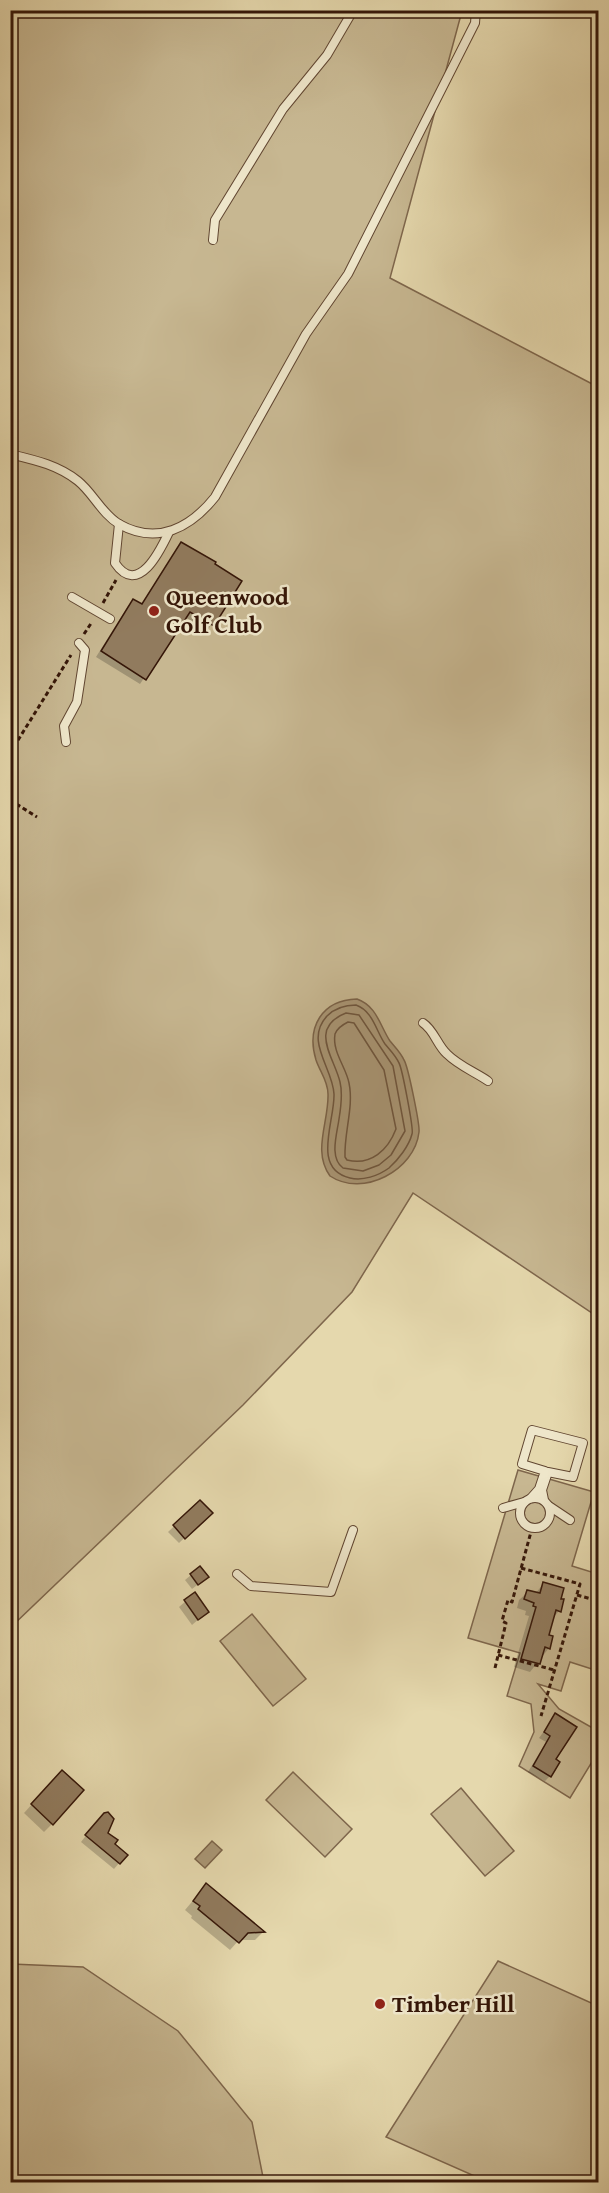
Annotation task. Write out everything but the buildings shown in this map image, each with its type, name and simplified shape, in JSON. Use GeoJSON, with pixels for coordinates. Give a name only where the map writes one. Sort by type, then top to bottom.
{"type":"FeatureCollection","features":[{"type":"Feature","properties":{"kind":"lane"},"geometry":{"type":"LineString","coordinates":[[10,454],[45,462],[62,470],[78,481],[119,524],[150,532],[170,532],[195,520],[215,497],[306,334],[348,274],[475,23],[476,10]]}},
{"type":"Feature","properties":{"kind":"lane"},"geometry":{"type":"LineString","coordinates":[[213,240],[215,220],[283,109],[300,84],[327,55],[351,14]]}},
{"type":"Feature","properties":{"kind":"lane"},"geometry":{"type":"LineString","coordinates":[[119,524],[115,563],[121,571],[131,575],[149,567],[170,532]]}},
{"type":"Feature","properties":{"kind":"lane"},"geometry":{"type":"LineString","coordinates":[[72,597],[110,619]]}},
{"type":"Feature","properties":{"kind":"lane"},"geometry":{"type":"LineString","coordinates":[[66,742],[64,726],[77,702],[85,650],[78,643]]}},
{"type":"Feature","properties":{"kind":"lane"},"geometry":{"type":"LineString","coordinates":[[423,1023],[429,1027],[438,1045],[453,1060],[489,1081]]}},
{"type":"Feature","properties":{"kind":"lane"},"geometry":{"type":"LineString","coordinates":[[503,1508],[528,1499],[539,1489],[545,1471],[522,1464],[532,1431],[583,1443],[573,1477],[548,1472],[542,1490],[547,1503],[549,1521],[542,1527],[532,1528],[524,1524],[520,1516],[528,1499]]}},
{"type":"Feature","properties":{"kind":"lane"},"geometry":{"type":"LineString","coordinates":[[528,1499],[547,1503],[570,1520]]}},
{"type":"Feature","properties":{"kind":"lane"},"geometry":{"type":"LineString","coordinates":[[237,1574],[250,1586],[331,1592],[352,1530]]}},
{"type":"Feature","properties":{"kind":"path"},"geometry":{"type":"LineString","coordinates":[[10,753],[121,571]]}},
{"type":"Feature","properties":{"kind":"path"},"geometry":{"type":"LineString","coordinates":[[10,800],[37,817]]}},
{"type":"Feature","properties":{"kind":"path"},"geometry":{"type":"LineString","coordinates":[[495,1668],[506,1623],[502,1621],[507,1600],[512,1602],[532,1528]]}},
{"type":"Feature","properties":{"kind":"path"},"geometry":{"type":"LineString","coordinates":[[521,1568],[580,1584],[541,1716]]}},
{"type":"Feature","properties":{"kind":"path"},"geometry":{"type":"LineString","coordinates":[[577,1595],[598,1601]]}},
{"type":"Feature","properties":{"kind":"path"},"geometry":{"type":"LineString","coordinates":[[498,1655],[554,1670]]}},
{"type":"Feature","properties":{"kind":"shaded area"},"geometry":{"type":"Polygon","coordinates":[[[11,11],[462,11],[390,278],[598,387],[598,1317],[413,1193],[352,1292],[243,1405],[11,1627],[11,11]]]}},
{"type":"Feature","properties":{"kind":"shaded area"},"geometry":{"type":"Polygon","coordinates":[[[518,1470],[594,1492],[572,1566],[598,1574],[598,1671],[570,1662],[561,1691],[538,1684],[559,1709],[598,1731],[598,1752],[570,1798],[519,1766],[534,1732],[531,1704],[507,1696],[520,1653],[468,1638],[518,1470]]]}},
{"type":"Feature","properties":{"kind":"shaded area"},"geometry":{"type":"Polygon","coordinates":[[[252,1614],[306,1679],[273,1706],[220,1641],[252,1614]]]}},
{"type":"Feature","properties":{"kind":"shaded area"},"geometry":{"type":"Polygon","coordinates":[[[293,1772],[352,1829],[325,1857],[266,1800],[293,1772]]]}},
{"type":"Feature","properties":{"kind":"shaded area"},"geometry":{"type":"Polygon","coordinates":[[[461,1788],[514,1851],[485,1876],[431,1814],[461,1788]]]}},
{"type":"Feature","properties":{"kind":"shaded area"},"geometry":{"type":"Polygon","coordinates":[[[498,1961],[598,2006],[598,2182],[488,2182],[386,2137],[498,1961]]]}},
{"type":"Feature","properties":{"kind":"shaded area"},"geometry":{"type":"Polygon","coordinates":[[[11,1964],[83,1967],[178,2031],[252,2122],[264,2182],[11,2182],[11,1964]]]}},
{"type":"Feature","properties":{"kind":"water"},"geometry":{"type":"Polygon","coordinates":[[[357,999],[374,1011],[390,1041],[404,1060],[419,1132],[408,1158],[398,1168],[372,1182],[357,1184],[343,1182],[330,1176],[322,1157],[328,1089],[316,1060],[313,1037],[315,1026],[326,1010],[334,1004],[357,999]]]}},
{"type":"Feature","properties":{"kind":"water"},"geometry":{"type":"Polygon","coordinates":[[[212,1841],[222,1850],[205,1868],[195,1859],[212,1841]]]}},
{"type":"Feature","properties":{"kind":"place","name":"Queenwood Golf Club"},"geometry":{"type":"Point","coordinates":[154,611]}},
{"type":"Feature","properties":{"kind":"place","name":"Timber Hill"},"geometry":{"type":"Point","coordinates":[380,2004]}}]}
